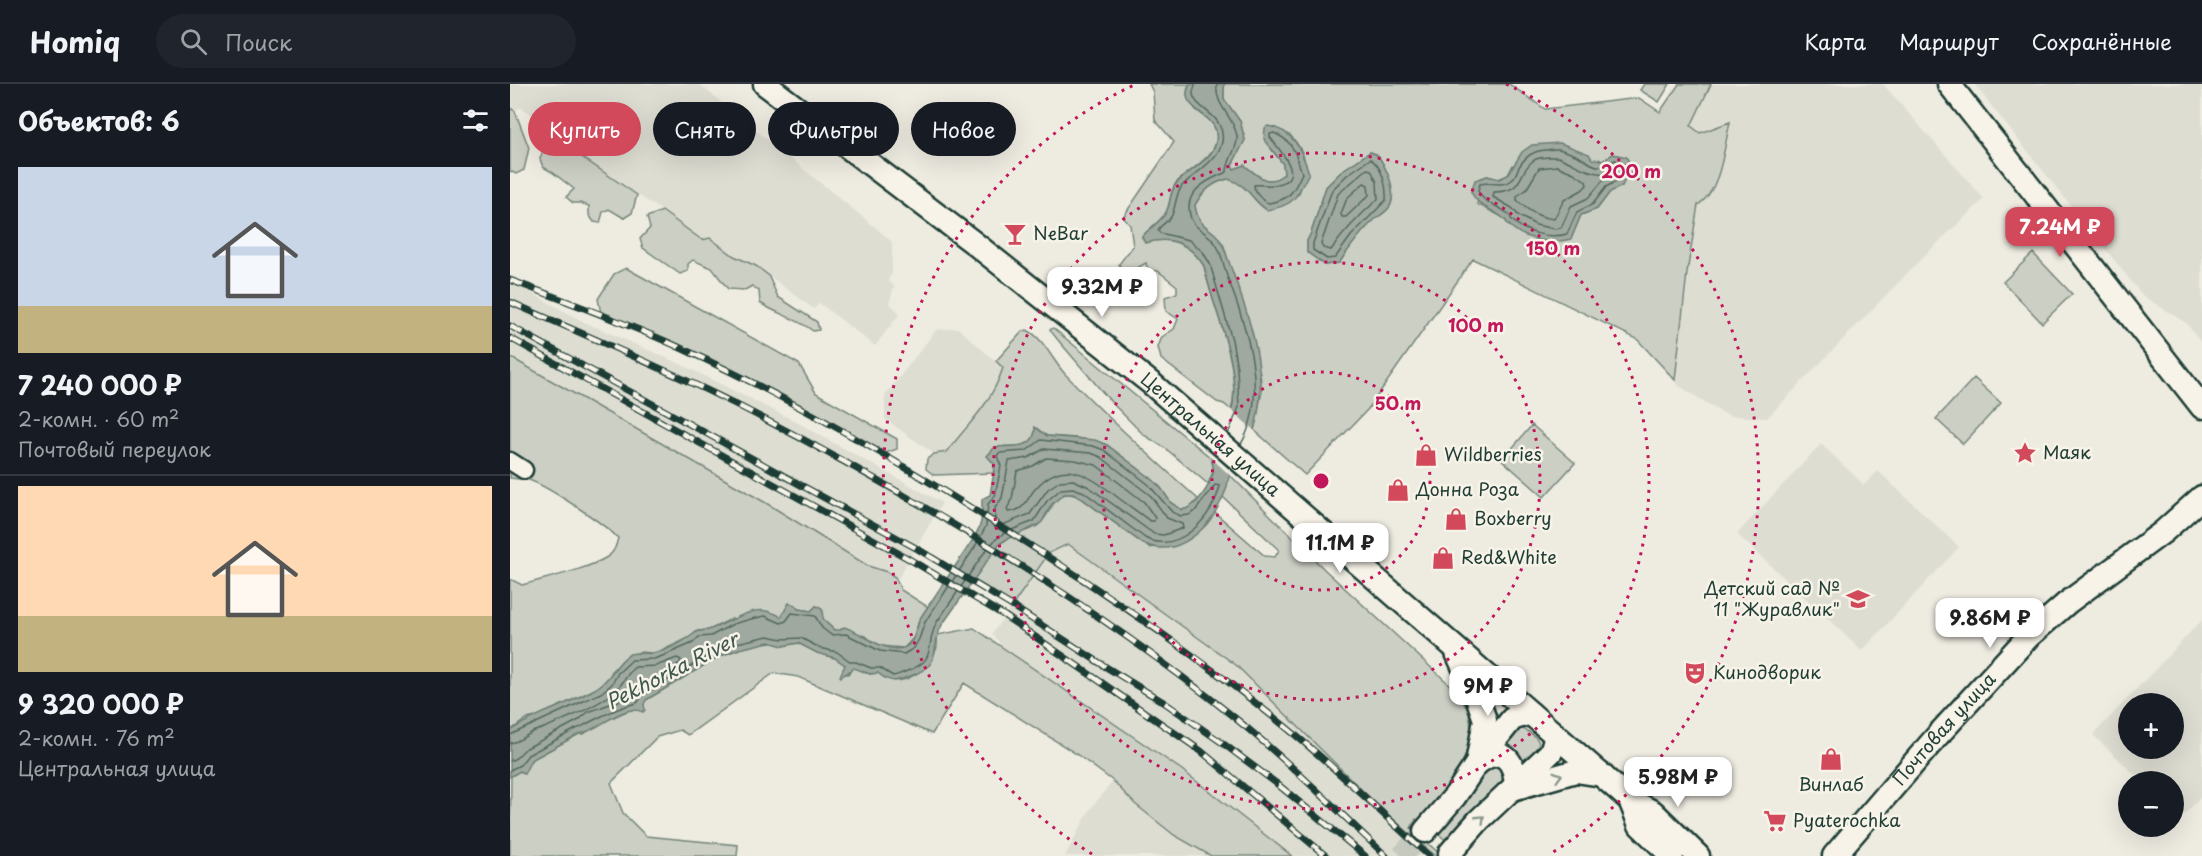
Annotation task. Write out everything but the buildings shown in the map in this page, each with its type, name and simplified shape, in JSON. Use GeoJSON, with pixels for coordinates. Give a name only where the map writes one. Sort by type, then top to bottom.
{"type":"FeatureCollection","features":[{"type":"Feature","properties":{"kind":"main road","name":"Центральная улица"},"geometry":{"type":"LineString","coordinates":[[765,84],[974,243],[1152,384],[1630,800],[1653,812],[1698,856]]}},
{"type":"Feature","properties":{"kind":"main road"},"geometry":{"type":"LineString","coordinates":[[1949,84],[2202,407]]}},
{"type":"Feature","properties":{"kind":"main road","name":"Почтовая улица"},"geometry":{"type":"LineString","coordinates":[[1834,856],[1938,735],[2028,637],[2067,603],[2163,532],[2202,497]]}},
{"type":"Feature","properties":{"kind":"main road"},"geometry":{"type":"LineString","coordinates":[[1454,647],[1485,720],[1477,763]]}},
{"type":"Feature","properties":{"kind":"main road"},"geometry":{"type":"LineString","coordinates":[[1425,831],[1455,796],[1477,763],[1512,719],[1530,713]]}},
{"type":"Feature","properties":{"kind":"main road"},"geometry":{"type":"LineString","coordinates":[[1450,852],[1479,820],[1551,752],[1556,736]]}},
{"type":"Feature","properties":{"kind":"main road"},"geometry":{"type":"LineString","coordinates":[[1477,763],[1492,755],[1502,757],[1514,766],[1515,788]]}},
{"type":"Feature","properties":{"kind":"main road"},"geometry":{"type":"LineString","coordinates":[[1515,788],[1576,771],[1602,775]]}},
{"type":"Feature","properties":{"kind":"main road","name":"Центральная улица"},"geometry":{"type":"LineString","coordinates":[[1630,800],[1640,825],[1672,856]]}},
{"type":"Feature","properties":{"kind":"shaded area"},"geometry":{"type":"Polygon","coordinates":[[[510,84],[699,84],[721,102],[653,102],[653,156],[756,156],[756,130],[768,140],[768,156],[788,156],[892,242],[892,273],[888,280],[894,287],[889,303],[900,313],[875,346],[819,303],[814,309],[756,266],[734,256],[710,238],[702,240],[581,156],[641,156],[641,102],[528,102],[528,112],[521,107],[515,111],[510,108],[510,84]]]}},
{"type":"Feature","properties":{"kind":"shaded area"},"geometry":{"type":"Polygon","coordinates":[[[1149,84],[1190,84],[1188,88],[1194,108],[1210,120],[1215,129],[1215,146],[1210,154],[1176,183],[1165,214],[1142,237],[1170,241],[1185,246],[1198,257],[1204,266],[1230,357],[1234,394],[1231,410],[1161,359],[1158,347],[1162,337],[1174,329],[1178,319],[1166,311],[1165,297],[1177,293],[1177,286],[1158,271],[1148,271],[1146,263],[1137,268],[1129,279],[1124,276],[1119,264],[1133,246],[1130,225],[1123,217],[1174,142],[1155,120],[1153,92],[1149,84]]]}},
{"type":"Feature","properties":{"kind":"shaded area"},"geometry":{"type":"Polygon","coordinates":[[[1224,84],[1509,84],[1545,109],[1639,98],[1660,112],[1679,84],[1711,84],[1691,126],[1700,133],[1730,122],[1717,179],[1712,190],[1698,205],[1687,273],[1675,380],[1637,339],[1473,259],[1368,409],[1305,475],[1254,430],[1262,391],[1260,374],[1224,246],[1202,223],[1195,205],[1208,188],[1228,179],[1241,185],[1267,210],[1299,194],[1304,157],[1290,135],[1271,149],[1283,164],[1284,174],[1278,178],[1268,180],[1258,176],[1244,165],[1234,170],[1232,165],[1245,140],[1240,121],[1224,99],[1224,84]],[[1370,152],[1343,170],[1326,187],[1307,241],[1307,252],[1325,265],[1339,263],[1362,232],[1391,204],[1392,190],[1387,172],[1376,154],[1370,152]],[[1613,154],[1604,160],[1513,165],[1508,175],[1499,179],[1487,176],[1477,204],[1504,218],[1509,226],[1571,239],[1581,215],[1597,209],[1610,192],[1622,186],[1626,157],[1613,154]]]}},
{"type":"Feature","properties":{"kind":"shaded area"},"geometry":{"type":"Polygon","coordinates":[[[1644,84],[1670,84],[1659,102],[1640,90],[1644,84]]]}},
{"type":"Feature","properties":{"kind":"shaded area"},"geometry":{"type":"Polygon","coordinates":[[[1711,84],[1883,84],[1984,199],[1923,257],[1767,418],[1731,416],[1721,412],[1679,386],[1675,381],[1687,273],[1698,205],[1706,200],[1730,122],[1700,133],[1691,126],[1711,84]]]}},
{"type":"Feature","properties":{"kind":"shaded area"},"geometry":{"type":"Polygon","coordinates":[[[1974,84],[2202,84],[2202,344],[2186,323],[2142,295],[1974,84]]]}},
{"type":"Feature","properties":{"kind":"shaded area"},"geometry":{"type":"Polygon","coordinates":[[[510,108],[515,111],[528,145],[528,152],[524,170],[516,174],[510,171],[510,108]]]}},
{"type":"Feature","properties":{"kind":"shaded area"},"geometry":{"type":"Polygon","coordinates":[[[541,156],[580,156],[637,195],[632,213],[624,218],[609,209],[603,212],[600,223],[594,222],[589,215],[589,206],[573,203],[566,197],[574,189],[543,167],[541,156]]]}},
{"type":"Feature","properties":{"kind":"shaded area"},"geometry":{"type":"Polygon","coordinates":[[[662,211],[702,240],[710,238],[734,256],[756,266],[768,275],[778,297],[817,322],[819,330],[813,331],[760,303],[759,291],[752,286],[745,290],[728,289],[712,268],[693,260],[688,264],[688,271],[680,274],[643,248],[640,239],[650,228],[647,217],[662,211]]]}},
{"type":"Feature","properties":{"kind":"shaded area"},"geometry":{"type":"Polygon","coordinates":[[[2033,253],[2072,294],[2042,323],[2003,282],[2033,253]]]}},
{"type":"Feature","properties":{"kind":"shaded area"},"geometry":{"type":"Polygon","coordinates":[[[626,268],[799,364],[816,393],[897,439],[897,449],[883,454],[799,406],[601,313],[598,299],[614,274],[626,268]]]}},
{"type":"Feature","properties":{"kind":"shaded area"},"geometry":{"type":"Polygon","coordinates":[[[510,281],[584,322],[676,362],[789,418],[942,503],[897,580],[887,572],[868,566],[766,503],[510,357],[510,281]]]}},
{"type":"Feature","properties":{"kind":"shaded area"},"geometry":{"type":"Polygon","coordinates":[[[958,328],[1003,368],[996,389],[975,418],[968,423],[947,452],[934,454],[885,419],[885,396],[936,330],[958,328]]]}},
{"type":"Feature","properties":{"kind":"shaded area"},"geometry":{"type":"Polygon","coordinates":[[[1053,328],[1211,458],[1214,469],[1208,484],[1165,448],[1144,435],[1112,403],[1050,330],[1053,328]]]}},
{"type":"Feature","properties":{"kind":"shaded area"},"geometry":{"type":"Polygon","coordinates":[[[1027,330],[1043,344],[1061,370],[1082,391],[1198,499],[1191,507],[1182,510],[1171,503],[1152,479],[1107,445],[1077,438],[1047,436],[1035,428],[1035,434],[1030,442],[1005,446],[993,461],[995,465],[993,473],[934,475],[926,469],[927,459],[934,454],[947,452],[979,413],[992,393],[1003,368],[996,361],[1022,332],[1027,330]]]}},
{"type":"Feature","properties":{"kind":"shaded area"},"geometry":{"type":"Polygon","coordinates":[[[510,357],[766,503],[868,566],[895,577],[901,590],[928,607],[919,620],[914,637],[904,648],[881,646],[873,643],[866,636],[834,630],[826,624],[816,606],[811,611],[798,609],[781,617],[731,619],[709,630],[697,631],[691,637],[663,650],[653,653],[639,652],[613,669],[608,680],[597,688],[537,717],[526,719],[510,731],[510,579],[522,585],[588,566],[609,555],[618,538],[562,497],[529,480],[510,478],[510,357]]]}},
{"type":"Feature","properties":{"kind":"shaded area"},"geometry":{"type":"Polygon","coordinates":[[[1974,378],[2001,403],[1963,444],[1936,419],[1974,378]]]}},
{"type":"Feature","properties":{"kind":"shaded area"},"geometry":{"type":"Polygon","coordinates":[[[1532,425],[1575,463],[1544,497],[1502,460],[1532,425]]]}},
{"type":"Feature","properties":{"kind":"shaded area","name":"Детский сад № 11 \"Журавлик\""},"geometry":{"type":"Polygon","coordinates":[[[1821,444],[1864,485],[1878,471],[1959,547],[1862,651],[1737,534],[1821,444]]]}},
{"type":"Feature","properties":{"kind":"shaded area"},"geometry":{"type":"Polygon","coordinates":[[[1230,475],[1325,570],[1445,681],[1458,694],[1467,709],[1471,724],[1470,739],[1459,769],[1424,823],[1416,819],[1411,828],[1442,856],[1435,856],[1372,800],[1236,665],[1068,544],[1049,553],[1012,606],[972,582],[996,547],[1011,537],[1037,526],[1043,521],[1054,502],[1064,494],[1081,498],[1151,548],[1209,521],[1214,512],[1265,556],[1275,557],[1279,550],[1222,496],[1230,475]]]}},
{"type":"Feature","properties":{"kind":"shaded area"},"geometry":{"type":"Polygon","coordinates":[[[1068,544],[1236,665],[1372,800],[1435,856],[1292,856],[1182,770],[1004,648],[992,634],[1049,553],[1068,544]]]}},
{"type":"Feature","properties":{"kind":"shaded area"},"geometry":{"type":"Polygon","coordinates":[[[2202,620],[2202,796],[2184,815],[2184,771],[2131,771],[2119,759],[2184,759],[2184,693],[2133,693],[2202,620]]]}},
{"type":"Feature","properties":{"kind":"shaded area"},"geometry":{"type":"Polygon","coordinates":[[[974,628],[1182,770],[1292,856],[1211,856],[1174,835],[1135,804],[1113,781],[1075,753],[964,683],[932,734],[798,677],[774,673],[688,735],[680,730],[657,737],[611,783],[623,813],[646,836],[738,845],[737,856],[510,856],[511,776],[526,767],[531,760],[579,734],[584,734],[594,726],[629,710],[637,709],[646,700],[718,657],[769,641],[783,646],[798,643],[835,658],[845,665],[845,674],[848,674],[854,667],[870,674],[878,673],[895,681],[911,677],[926,666],[937,648],[937,635],[974,628]]]}},
{"type":"Feature","properties":{"kind":"shaded area"},"geometry":{"type":"Polygon","coordinates":[[[2118,709],[2118,758],[2093,735],[2118,709]]]}},
{"type":"Feature","properties":{"kind":"shaded area"},"geometry":{"type":"Polygon","coordinates":[[[1521,728],[1530,732],[1539,745],[1526,768],[1519,756],[1497,745],[1509,733],[1521,728]]]}},
{"type":"Feature","properties":{"kind":"shaded area"},"geometry":{"type":"Polygon","coordinates":[[[1493,763],[1506,767],[1504,783],[1451,845],[1434,830],[1487,767],[1493,763]]]}},
{"type":"Feature","properties":{"kind":"shaded area"},"geometry":{"type":"Polygon","coordinates":[[[1113,781],[1135,804],[1174,835],[1211,856],[1065,856],[1089,811],[1113,781]]]}},
{"type":"Feature","properties":{"kind":"water","name":"Pekhorka River"},"geometry":{"type":"Polygon","coordinates":[[[1190,84],[1224,84],[1224,99],[1240,121],[1245,140],[1232,165],[1234,169],[1244,165],[1267,180],[1284,174],[1283,164],[1264,139],[1265,128],[1268,126],[1277,128],[1291,137],[1300,150],[1309,173],[1294,198],[1277,208],[1267,210],[1241,185],[1228,179],[1208,188],[1195,205],[1200,220],[1221,241],[1232,270],[1254,339],[1260,386],[1259,410],[1253,433],[1230,475],[1220,504],[1206,525],[1192,538],[1176,546],[1160,548],[1142,543],[1081,498],[1073,494],[1064,494],[1051,505],[1042,522],[999,544],[942,625],[932,662],[920,672],[893,681],[878,673],[870,674],[854,668],[841,677],[845,665],[835,658],[817,653],[798,643],[783,646],[769,642],[739,649],[718,657],[646,700],[643,712],[635,710],[618,714],[531,760],[524,774],[520,771],[510,777],[510,731],[520,724],[577,699],[598,687],[630,654],[665,650],[697,632],[717,627],[753,611],[762,610],[781,617],[789,603],[798,609],[811,611],[816,606],[823,611],[824,619],[834,630],[844,627],[851,629],[880,645],[895,649],[907,646],[913,639],[921,617],[980,527],[982,499],[990,495],[995,465],[987,456],[995,447],[1027,443],[1034,435],[1035,427],[1047,436],[1095,440],[1107,445],[1152,479],[1171,503],[1182,510],[1197,501],[1206,490],[1211,478],[1212,455],[1233,404],[1234,386],[1229,352],[1204,266],[1198,258],[1186,246],[1179,243],[1164,240],[1145,243],[1142,237],[1165,214],[1176,184],[1203,162],[1214,148],[1216,131],[1208,119],[1188,99],[1187,92],[1190,84]]]}},
{"type":"Feature","properties":{"kind":"water"},"geometry":{"type":"Polygon","coordinates":[[[1560,143],[1589,154],[1592,159],[1604,160],[1613,154],[1626,157],[1632,166],[1622,186],[1610,192],[1597,209],[1581,215],[1571,239],[1547,241],[1523,235],[1509,225],[1505,219],[1482,205],[1471,192],[1475,180],[1487,176],[1499,179],[1508,175],[1522,152],[1532,145],[1560,143]]]}},
{"type":"Feature","properties":{"kind":"water"},"geometry":{"type":"Polygon","coordinates":[[[1370,152],[1376,154],[1389,176],[1392,190],[1391,204],[1362,232],[1339,263],[1325,265],[1307,252],[1307,241],[1326,187],[1343,170],[1370,152]]]}},
{"type":"Feature","properties":{"kind":"pier"},"geometry":{"type":"Polygon","coordinates":[[[1229,408],[1256,432],[1232,477],[1209,456],[1229,408]]]}},
{"type":"Feature","properties":{"kind":"tunnel"},"geometry":{"type":"LineString","coordinates":[[1402,856],[1425,831]]}},
{"type":"Feature","properties":{"kind":"railway"},"geometry":{"type":"LineString","coordinates":[[510,280],[640,330],[764,388],[881,453],[1032,546],[1177,644],[1248,697],[1338,772],[1429,856]]}},
{"type":"Feature","properties":{"kind":"railway"},"geometry":{"type":"LineString","coordinates":[[510,302],[654,365],[804,440],[932,512],[1057,589],[1177,673],[1255,734],[1386,856]]}},
{"type":"Feature","properties":{"kind":"railway"},"geometry":{"type":"LineString","coordinates":[[510,326],[916,548],[1012,606],[1165,703],[1221,742],[1276,783],[1365,856]]}},
{"type":"Feature","properties":{"kind":"railway"},"geometry":{"type":"LineString","coordinates":[[510,338],[909,559],[1005,616],[1201,751],[1326,856]]}},
{"type":"Feature","properties":{"kind":"place","name":"NeBar"},"geometry":{"type":"Point","coordinates":[1015,234]}},
{"type":"Feature","properties":{"kind":"place","name":"Маяк"},"geometry":{"type":"Point","coordinates":[2025,453]}},
{"type":"Feature","properties":{"kind":"place","name":"Wildberries"},"geometry":{"type":"Point","coordinates":[1426,455]}},
{"type":"Feature","properties":{"kind":"place","name":"Донна Роза"},"geometry":{"type":"Point","coordinates":[1398,490]}},
{"type":"Feature","properties":{"kind":"place","name":"Boxberry"},"geometry":{"type":"Point","coordinates":[1456,519]}},
{"type":"Feature","properties":{"kind":"place","name":"Red&White"},"geometry":{"type":"Point","coordinates":[1443,558]}},
{"type":"Feature","properties":{"kind":"place","name":"Детский сад № 11 \"Журавлик\""},"geometry":{"type":"Point","coordinates":[1858,599]}},
{"type":"Feature","properties":{"kind":"place","name":"Кинодворик"},"geometry":{"type":"Point","coordinates":[1695,673]}},
{"type":"Feature","properties":{"kind":"place","name":"Винлаб"},"geometry":{"type":"Point","coordinates":[1831,759]}},
{"type":"Feature","properties":{"kind":"place","name":"Pyaterochka"},"geometry":{"type":"Point","coordinates":[1775,821]}}]}
